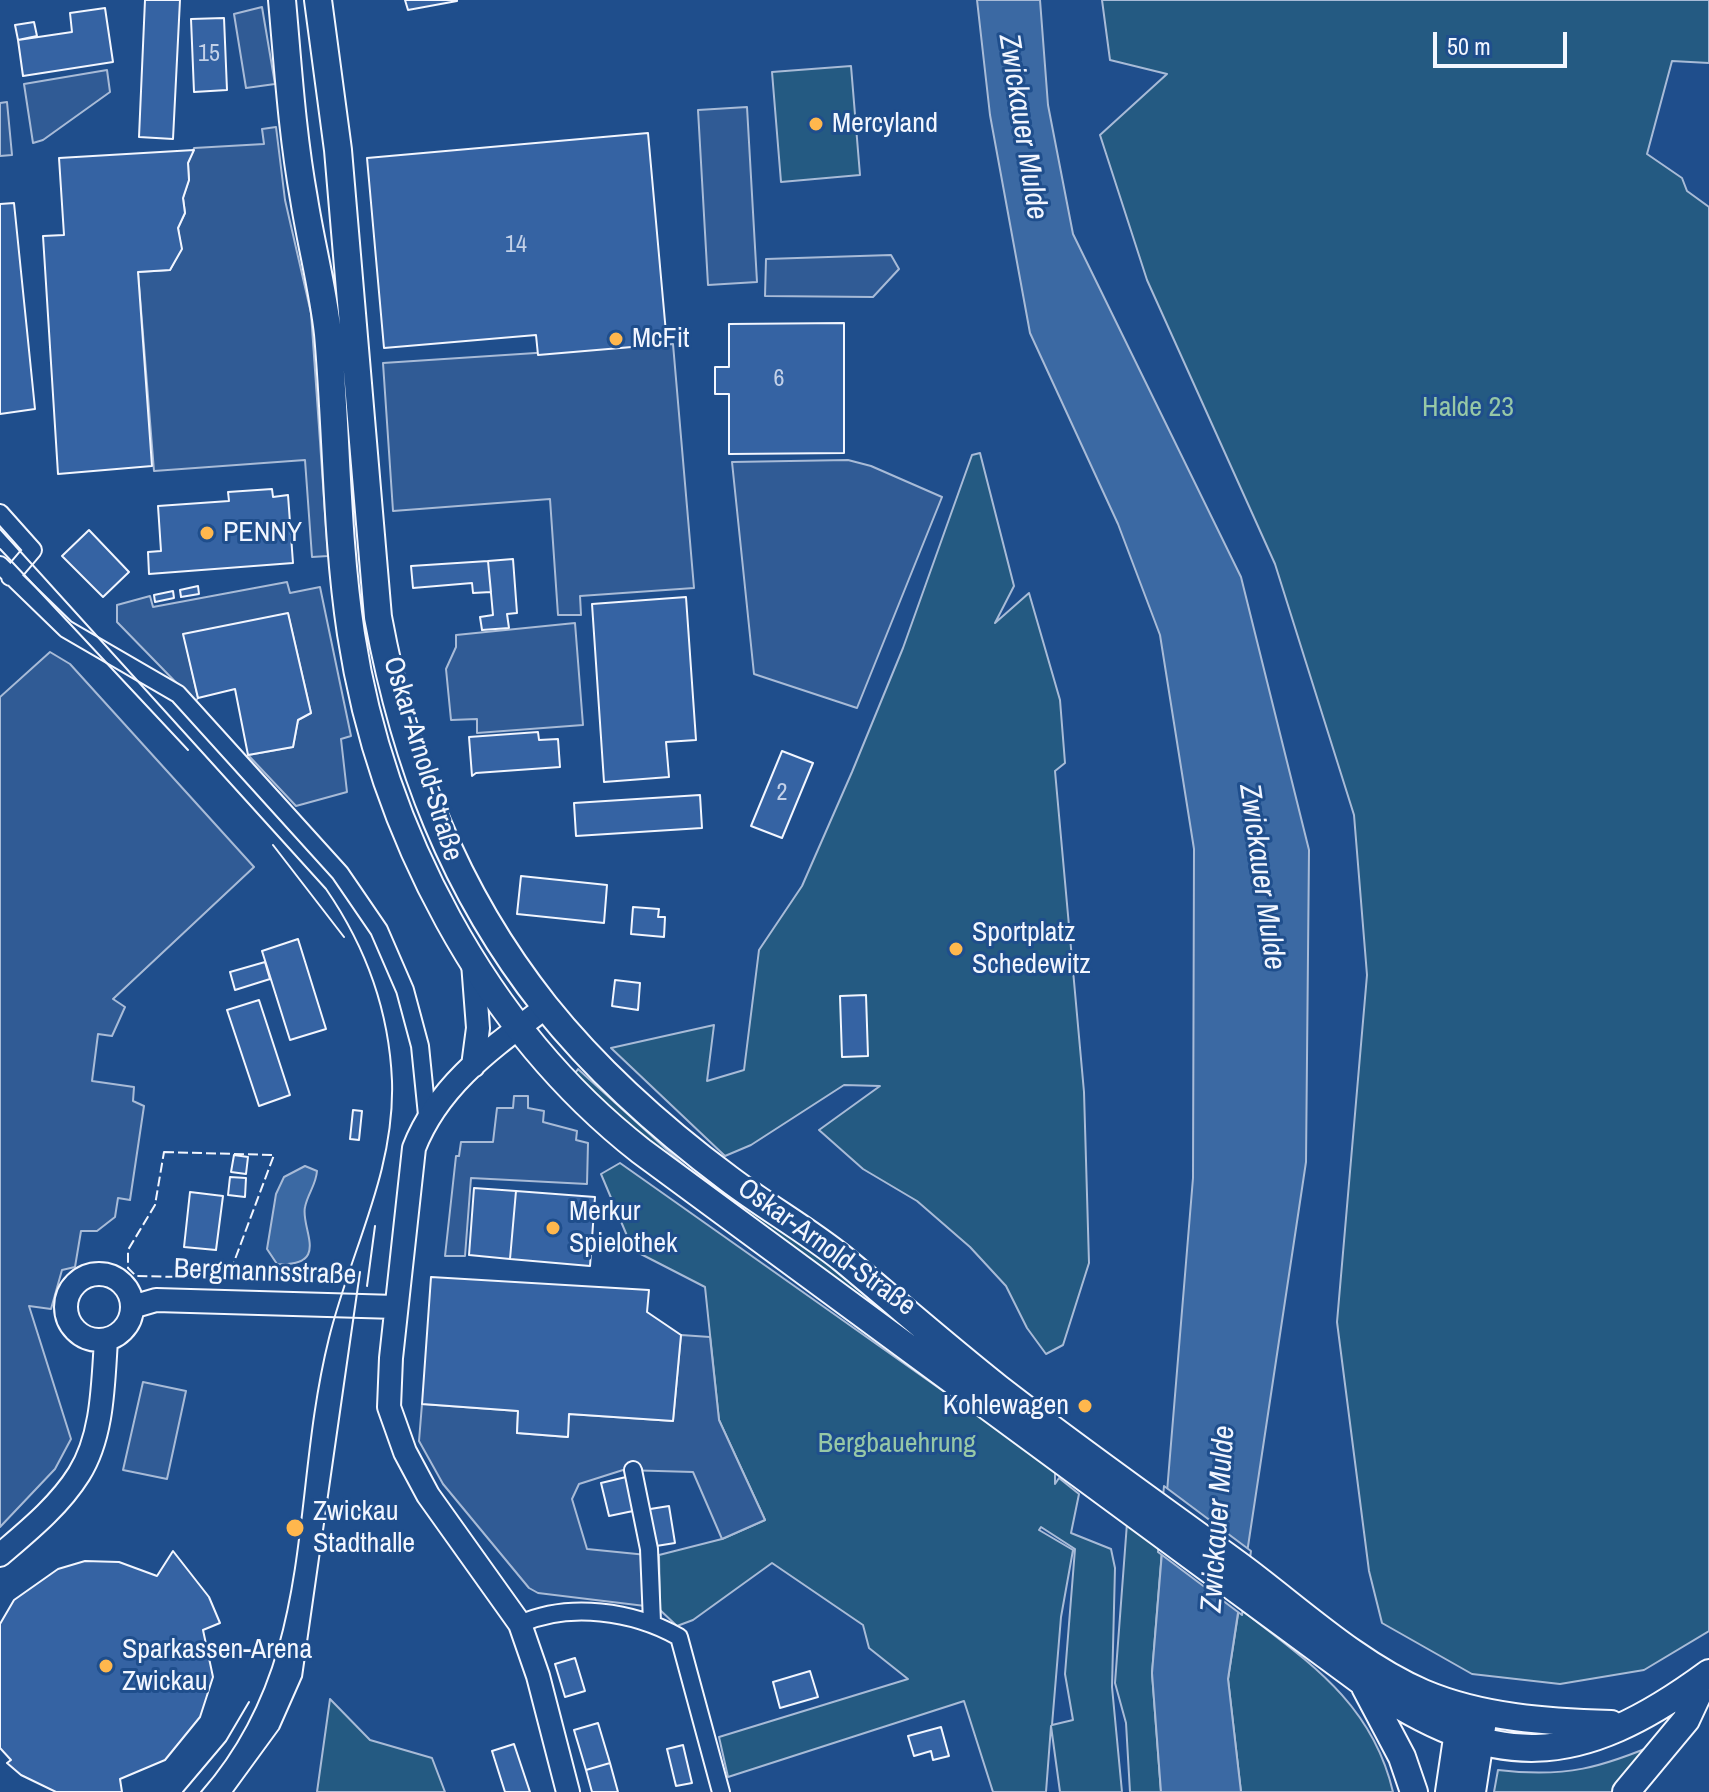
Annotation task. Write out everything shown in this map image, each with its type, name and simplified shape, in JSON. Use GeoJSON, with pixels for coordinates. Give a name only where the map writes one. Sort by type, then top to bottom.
{"type":"FeatureCollection","features":[{"type":"Feature","properties":{"kind":"main road","name":"Oskar-Arnold-Straße"},"geometry":{"type":"LineString","coordinates":[[282,0],[303,198],[327,333],[352,636],[370,716],[406,834],[425,881],[473,963],[519,1027],[623,1137],[1091,1469]]}},
{"type":"Feature","properties":{"kind":"main road","name":"Oskar-Arnold-Straße"},"geometry":{"type":"LineString","coordinates":[[318,0],[338,150],[378,617],[394,694],[428,803],[456,869],[498,940],[546,1007],[593,1061],[728,1178],[840,1256],[1091,1469]]}},
{"type":"Feature","properties":{"kind":"main road"},"geometry":{"type":"LineString","coordinates":[[473,963],[478,1028],[473,1066]]}},
{"type":"Feature","properties":{"kind":"main road"},"geometry":{"type":"LineString","coordinates":[[546,1007],[473,1066],[427,1115],[414,1148],[396,1307],[389,1407],[405,1452],[428,1495],[520,1624],[538,1676],[568,1792]]}},
{"type":"Feature","properties":{"kind":"main road"},"geometry":{"type":"LineString","coordinates":[[108,1275],[120,1282],[129,1293],[132,1307],[129,1322],[119,1334],[106,1340],[92,1340],[79,1334],[70,1323],[66,1310],[67,1296],[74,1285],[84,1278],[108,1275]]}},
{"type":"Feature","properties":{"kind":"main road","name":"Bergmannsstraße"},"geometry":{"type":"LineString","coordinates":[[132,1307],[156,1300],[396,1307]]}},
{"type":"Feature","properties":{"kind":"main road"},"geometry":{"type":"LineString","coordinates":[[0,1555],[44,1517],[80,1473],[101,1414],[106,1340]]}},
{"type":"Feature","properties":{"kind":"main road"},"geometry":{"type":"LineString","coordinates":[[1091,1469],[1322,1639],[1419,1692],[1473,1709],[1561,1723],[1623,1724]]}},
{"type":"Feature","properties":{"kind":"main road"},"geometry":{"type":"LineString","coordinates":[[1322,1639],[1361,1681],[1422,1721],[1468,1739],[1526,1750],[1581,1742],[1655,1709],[1708,1673]]}},
{"type":"Feature","properties":{"kind":"main road"},"geometry":{"type":"LineString","coordinates":[[1626,1792],[1686,1720],[1708,1673]]}},
{"type":"Feature","properties":{"kind":"main road"},"geometry":{"type":"LineString","coordinates":[[1361,1681],[1402,1757],[1414,1792]]}},
{"type":"Feature","properties":{"kind":"main road"},"geometry":{"type":"LineString","coordinates":[[1449,1792],[1468,1739],[1473,1709]]}},
{"type":"Feature","properties":{"kind":"main road"},"geometry":{"type":"LineString","coordinates":[[1468,1739],[1472,1792]]}},
{"type":"Feature","properties":{"kind":"street"},"geometry":{"type":"LineString","coordinates":[[0,513],[33,550],[5,571],[66,629],[178,694],[340,873],[379,930],[405,990],[420,1046],[427,1115]]}},
{"type":"Feature","properties":{"kind":"street"},"geometry":{"type":"LineString","coordinates":[[633,1470],[649,1549],[652,1622]]}},
{"type":"Feature","properties":{"kind":"street"},"geometry":{"type":"LineString","coordinates":[[520,1624],[543,1614],[567,1611],[652,1622],[679,1637],[721,1792]]}},
{"type":"Feature","properties":{"kind":"green space","name":"Halde 23"},"geometry":{"type":"Polygon","coordinates":[[[1102,0],[1709,0],[1709,63],[1672,61],[1647,154],[1682,178],[1687,191],[1709,207],[1709,1631],[1644,1670],[1560,1684],[1472,1674],[1382,1623],[1369,1571],[1337,1322],[1367,975],[1354,815],[1275,564],[1147,280],[1100,135],[1167,74],[1110,60],[1102,0]]]}},
{"type":"Feature","properties":{"kind":"green space","name":"Mercyland"},"geometry":{"type":"Polygon","coordinates":[[[851,66],[860,175],[781,182],[772,72],[851,66]]]}},
{"type":"Feature","properties":{"kind":"green space"},"geometry":{"type":"Polygon","coordinates":[[[980,453],[1014,586],[995,623],[1029,593],[1060,700],[1065,763],[1055,771],[1084,1092],[1089,1263],[1063,1345],[1046,1354],[1027,1328],[1006,1286],[970,1247],[917,1201],[863,1169],[819,1130],[880,1086],[844,1085],[751,1145],[725,1156],[611,1048],[714,1025],[707,1081],[744,1070],[759,950],[802,886],[903,648],[972,455],[980,453]]]}},
{"type":"Feature","properties":{"kind":"green space"},"geometry":{"type":"Polygon","coordinates":[[[578,1069],[686,1167],[851,1276],[878,1305],[876,1308],[652,1149],[574,1075],[578,1069]]]}},
{"type":"Feature","properties":{"kind":"green space","name":"Bergbauehrung"},"geometry":{"type":"Polygon","coordinates":[[[620,1163],[1055,1470],[1055,1484],[1059,1478],[1079,1494],[1071,1533],[1111,1549],[1115,1568],[1112,1687],[1122,1792],[1060,1792],[1051,1726],[1046,1792],[993,1792],[964,1701],[728,1777],[719,1737],[908,1679],[869,1648],[863,1625],[772,1563],[693,1620],[677,1626],[660,1610],[659,1555],[722,1539],[765,1520],[719,1420],[705,1287],[633,1250],[601,1174],[620,1163]],[[1041,1527],[1039,1530],[1073,1550],[1061,1617],[1052,1725],[1073,1720],[1065,1674],[1075,1549],[1041,1527]]]}},
{"type":"Feature","properties":{"kind":"green space"},"geometry":{"type":"Polygon","coordinates":[[[1127,1523],[1162,1550],[1152,1673],[1161,1792],[1130,1792],[1126,1723],[1115,1683],[1127,1523]]]}},
{"type":"Feature","properties":{"kind":"green space"},"geometry":{"type":"Polygon","coordinates":[[[1239,1608],[1312,1666],[1353,1708],[1383,1760],[1393,1792],[1241,1792],[1228,1679],[1239,1608]]]}},
{"type":"Feature","properties":{"kind":"green space"},"geometry":{"type":"Polygon","coordinates":[[[330,1699],[370,1740],[432,1758],[445,1792],[317,1792],[330,1699]]]}},
{"type":"Feature","properties":{"kind":"green space"},"geometry":{"type":"Polygon","coordinates":[[[1664,1741],[1613,1792],[1494,1792],[1498,1770],[1544,1773],[1583,1769],[1664,1741]]]}},
{"type":"Feature","properties":{"kind":"shaded area"},"geometry":{"type":"Polygon","coordinates":[[[262,7],[275,84],[246,88],[234,14],[262,7]]]}},
{"type":"Feature","properties":{"kind":"shaded area"},"geometry":{"type":"Polygon","coordinates":[[[107,70],[110,92],[43,140],[33,143],[24,84],[107,70]]]}},
{"type":"Feature","properties":{"kind":"shaded area"},"geometry":{"type":"Polygon","coordinates":[[[7,102],[12,155],[0,156],[0,103],[7,102]]]}},
{"type":"Feature","properties":{"kind":"shaded area"},"geometry":{"type":"Polygon","coordinates":[[[747,107],[757,282],[708,285],[698,110],[747,107]]]}},
{"type":"Feature","properties":{"kind":"shaded area"},"geometry":{"type":"Polygon","coordinates":[[[276,127],[285,200],[311,313],[328,556],[312,557],[305,460],[154,471],[138,272],[170,270],[181,249],[178,228],[185,213],[183,198],[189,180],[188,163],[194,148],[264,144],[262,129],[276,127]]]}},
{"type":"Feature","properties":{"kind":"shaded area"},"geometry":{"type":"Polygon","coordinates":[[[891,255],[899,269],[873,297],[765,296],[766,259],[891,255]]]}},
{"type":"Feature","properties":{"kind":"shaded area"},"geometry":{"type":"Polygon","coordinates":[[[673,344],[694,588],[580,596],[581,615],[558,615],[550,499],[393,511],[383,363],[673,344]]]}},
{"type":"Feature","properties":{"kind":"shaded area"},"geometry":{"type":"Polygon","coordinates":[[[848,460],[871,466],[942,497],[857,708],[754,674],[732,462],[848,460]]]}},
{"type":"Feature","properties":{"kind":"shaded area"},"geometry":{"type":"Polygon","coordinates":[[[287,582],[290,593],[320,587],[351,736],[341,739],[347,792],[296,806],[248,755],[293,747],[298,720],[311,713],[288,614],[184,635],[198,698],[195,702],[117,622],[117,605],[150,596],[153,607],[287,582]]]}},
{"type":"Feature","properties":{"kind":"shaded area"},"geometry":{"type":"Polygon","coordinates":[[[575,623],[583,725],[477,733],[477,719],[451,720],[446,669],[456,647],[456,635],[575,623]]]}},
{"type":"Feature","properties":{"kind":"shaded area"},"geometry":{"type":"Polygon","coordinates":[[[50,652],[70,664],[254,867],[113,999],[125,1007],[112,1036],[98,1034],[92,1081],[134,1087],[133,1101],[144,1106],[130,1200],[118,1198],[115,1217],[97,1231],[81,1231],[75,1267],[62,1270],[51,1309],[29,1306],[71,1439],[55,1469],[0,1527],[0,697],[50,652]]]}},
{"type":"Feature","properties":{"kind":"shaded area"},"geometry":{"type":"Polygon","coordinates":[[[514,1096],[528,1096],[528,1108],[544,1111],[543,1122],[577,1131],[576,1140],[588,1143],[587,1184],[471,1178],[465,1256],[445,1256],[456,1156],[459,1156],[461,1142],[493,1142],[497,1108],[513,1108],[514,1096]]]}},
{"type":"Feature","properties":{"kind":"shaded area"},"geometry":{"type":"Polygon","coordinates":[[[681,1335],[710,1337],[719,1420],[765,1520],[722,1539],[693,1472],[623,1470],[579,1484],[572,1499],[587,1549],[647,1555],[645,1606],[538,1593],[529,1588],[443,1484],[419,1441],[422,1404],[518,1411],[517,1433],[567,1437],[569,1414],[673,1421],[681,1335]]]}},
{"type":"Feature","properties":{"kind":"shaded area"},"geometry":{"type":"Polygon","coordinates":[[[143,1382],[186,1391],[167,1479],[123,1470],[143,1382]]]}},
{"type":"Feature","properties":{"kind":"water","name":"Zwickauer Mulde"},"geometry":{"type":"Polygon","coordinates":[[[977,0],[1040,0],[1048,105],[1073,234],[1241,577],[1309,850],[1306,1162],[1228,1679],[1241,1792],[1161,1792],[1152,1673],[1193,1178],[1194,849],[1160,635],[1118,524],[1030,333],[990,115],[977,0]]]}},
{"type":"Feature","properties":{"kind":"water"},"geometry":{"type":"Polygon","coordinates":[[[305,1166],[317,1171],[305,1207],[309,1253],[294,1263],[277,1264],[267,1249],[276,1194],[284,1177],[305,1166]]]}},
{"type":"Feature","properties":{"kind":"pier"},"geometry":{"type":"Polygon","coordinates":[[[1164,1486],[1251,1551],[1242,1615],[1158,1552],[1164,1486]]]}},
{"type":"Feature","properties":{"kind":"building"},"geometry":{"type":"Polygon","coordinates":[[[145,0],[180,0],[173,139],[139,137],[145,0]]]}},
{"type":"Feature","properties":{"kind":"building"},"geometry":{"type":"Polygon","coordinates":[[[405,0],[457,0],[457,1],[408,10],[405,0]]]}},
{"type":"Feature","properties":{"kind":"building"},"geometry":{"type":"Polygon","coordinates":[[[105,8],[113,62],[23,76],[18,40],[72,32],[70,13],[105,8]]]}},
{"type":"Feature","properties":{"kind":"building"},"geometry":{"type":"Polygon","coordinates":[[[224,18],[227,90],[194,92],[191,19],[224,18]]]}},
{"type":"Feature","properties":{"kind":"building"},"geometry":{"type":"Polygon","coordinates":[[[34,22],[37,36],[18,40],[15,25],[34,22]]]}},
{"type":"Feature","properties":{"kind":"building"},"geometry":{"type":"Polygon","coordinates":[[[648,133],[667,344],[538,355],[536,335],[384,348],[367,158],[648,133]]]}},
{"type":"Feature","properties":{"kind":"building"},"geometry":{"type":"Polygon","coordinates":[[[194,150],[188,163],[189,180],[183,198],[185,213],[178,228],[182,249],[170,270],[138,272],[152,466],[58,474],[43,236],[64,235],[59,158],[194,150]]]}},
{"type":"Feature","properties":{"kind":"building"},"geometry":{"type":"Polygon","coordinates":[[[14,203],[35,409],[0,414],[0,204],[14,203]]]}},
{"type":"Feature","properties":{"kind":"building"},"geometry":{"type":"Polygon","coordinates":[[[844,323],[844,453],[729,454],[729,394],[715,394],[715,367],[729,367],[729,324],[844,323]]]}},
{"type":"Feature","properties":{"kind":"building"},"geometry":{"type":"Polygon","coordinates":[[[272,489],[273,497],[288,495],[293,563],[149,574],[148,552],[161,551],[158,506],[229,501],[228,492],[272,489]]]}},
{"type":"Feature","properties":{"kind":"building"},"geometry":{"type":"Polygon","coordinates":[[[89,530],[129,572],[103,597],[62,556],[89,530]]]}},
{"type":"Feature","properties":{"kind":"building"},"geometry":{"type":"Polygon","coordinates":[[[513,559],[517,613],[507,614],[509,628],[482,630],[480,617],[493,615],[488,561],[513,559]]]}},
{"type":"Feature","properties":{"kind":"building"},"geometry":{"type":"Polygon","coordinates":[[[488,561],[491,592],[473,593],[472,583],[413,588],[411,566],[488,561]]]}},
{"type":"Feature","properties":{"kind":"building"},"geometry":{"type":"Polygon","coordinates":[[[198,586],[199,594],[181,597],[180,590],[198,586]]]}},
{"type":"Feature","properties":{"kind":"building"},"geometry":{"type":"Polygon","coordinates":[[[173,591],[174,598],[155,602],[154,595],[173,591]]]}},
{"type":"Feature","properties":{"kind":"building"},"geometry":{"type":"Polygon","coordinates":[[[686,597],[696,740],[666,742],[669,777],[604,782],[592,604],[686,597]]]}},
{"type":"Feature","properties":{"kind":"building"},"geometry":{"type":"Polygon","coordinates":[[[288,613],[311,713],[298,720],[293,747],[248,755],[235,689],[198,698],[183,634],[288,613]]]}},
{"type":"Feature","properties":{"kind":"building"},"geometry":{"type":"Polygon","coordinates":[[[538,732],[539,740],[558,739],[560,767],[476,773],[472,776],[469,737],[538,732]]]}},
{"type":"Feature","properties":{"kind":"building"},"geometry":{"type":"Polygon","coordinates":[[[782,751],[813,763],[782,838],[751,826],[782,751]]]}},
{"type":"Feature","properties":{"kind":"building"},"geometry":{"type":"Polygon","coordinates":[[[700,795],[702,828],[576,836],[574,803],[700,795]]]}},
{"type":"Feature","properties":{"kind":"building"},"geometry":{"type":"Polygon","coordinates":[[[521,876],[607,885],[604,923],[517,914],[521,876]]]}},
{"type":"Feature","properties":{"kind":"building"},"geometry":{"type":"Polygon","coordinates":[[[633,907],[659,909],[658,917],[665,917],[664,937],[631,934],[633,907]]]}},
{"type":"Feature","properties":{"kind":"building"},"geometry":{"type":"Polygon","coordinates":[[[298,939],[326,1029],[290,1040],[262,951],[298,939]]]}},
{"type":"Feature","properties":{"kind":"building"},"geometry":{"type":"Polygon","coordinates":[[[265,962],[270,979],[235,990],[230,972],[265,962]]]}},
{"type":"Feature","properties":{"kind":"building"},"geometry":{"type":"Polygon","coordinates":[[[615,980],[640,983],[638,1010],[612,1006],[615,980]]]}},
{"type":"Feature","properties":{"kind":"building"},"geometry":{"type":"Polygon","coordinates":[[[866,995],[868,1056],[842,1057],[840,996],[866,995]]]}},
{"type":"Feature","properties":{"kind":"building"},"geometry":{"type":"Polygon","coordinates":[[[259,1000],[290,1095],[259,1106],[227,1010],[259,1000]]]}},
{"type":"Feature","properties":{"kind":"building"},"geometry":{"type":"Polygon","coordinates":[[[353,1110],[362,1111],[359,1140],[350,1139],[353,1110]]]}},
{"type":"Feature","properties":{"kind":"building"},"geometry":{"type":"Polygon","coordinates":[[[234,1155],[248,1157],[246,1174],[231,1172],[234,1155]]]}},
{"type":"Feature","properties":{"kind":"building"},"geometry":{"type":"Polygon","coordinates":[[[230,1177],[246,1178],[245,1197],[228,1195],[230,1177]]]}},
{"type":"Feature","properties":{"kind":"building"},"geometry":{"type":"Polygon","coordinates":[[[474,1188],[516,1191],[510,1259],[469,1255],[474,1188]]]}},
{"type":"Feature","properties":{"kind":"building","name":"Merkur Spielothek"},"geometry":{"type":"Polygon","coordinates":[[[516,1191],[595,1197],[590,1266],[510,1259],[516,1191]]]}},
{"type":"Feature","properties":{"kind":"building"},"geometry":{"type":"Polygon","coordinates":[[[190,1192],[223,1196],[216,1250],[184,1247],[190,1192]]]}},
{"type":"Feature","properties":{"kind":"building"},"geometry":{"type":"Polygon","coordinates":[[[431,1277],[649,1290],[647,1312],[681,1335],[673,1421],[569,1414],[568,1437],[517,1433],[518,1411],[422,1404],[431,1277]]]}},
{"type":"Feature","properties":{"kind":"building"},"geometry":{"type":"Polygon","coordinates":[[[626,1477],[633,1511],[609,1516],[601,1483],[626,1477]]]}},
{"type":"Feature","properties":{"kind":"building"},"geometry":{"type":"Polygon","coordinates":[[[669,1506],[675,1543],[650,1547],[644,1510],[669,1506]]]}},
{"type":"Feature","properties":{"kind":"building","name":"Sparkassen-Arena Zwickau"},"geometry":{"type":"Polygon","coordinates":[[[173,1551],[209,1597],[220,1623],[203,1630],[213,1677],[200,1717],[165,1760],[120,1779],[122,1792],[56,1792],[21,1775],[7,1763],[11,1760],[0,1748],[0,1624],[14,1600],[58,1569],[85,1561],[119,1562],[157,1576],[173,1551]]]}},
{"type":"Feature","properties":{"kind":"building"},"geometry":{"type":"Polygon","coordinates":[[[575,1658],[585,1691],[565,1697],[555,1664],[575,1658]]]}},
{"type":"Feature","properties":{"kind":"building"},"geometry":{"type":"Polygon","coordinates":[[[810,1671],[818,1697],[780,1708],[773,1682],[810,1671]]]}},
{"type":"Feature","properties":{"kind":"building"},"geometry":{"type":"Polygon","coordinates":[[[598,1723],[610,1763],[586,1770],[574,1730],[598,1723]]]}},
{"type":"Feature","properties":{"kind":"building"},"geometry":{"type":"Polygon","coordinates":[[[941,1727],[949,1756],[933,1760],[931,1751],[914,1756],[908,1736],[941,1727]]]}},
{"type":"Feature","properties":{"kind":"building"},"geometry":{"type":"Polygon","coordinates":[[[514,1744],[530,1792],[505,1792],[492,1751],[514,1744]]]}},
{"type":"Feature","properties":{"kind":"building"},"geometry":{"type":"Polygon","coordinates":[[[683,1745],[692,1783],[676,1786],[667,1749],[683,1745]]]}},
{"type":"Feature","properties":{"kind":"building"},"geometry":{"type":"Polygon","coordinates":[[[610,1763],[618,1792],[592,1792],[586,1770],[610,1763]]]}},
{"type":"Feature","properties":{"kind":"tram line"},"geometry":{"type":"LineString","coordinates":[[0,529],[326,889],[364,956],[380,1004],[390,1054],[391,1115],[386,1148],[370,1212],[329,1338],[317,1398],[294,1575],[282,1632],[265,1687],[238,1741],[201,1792]]}},
{"type":"Feature","properties":{"kind":"tram line"},"geometry":{"type":"LineString","coordinates":[[0,549],[188,750]]}},
{"type":"Feature","properties":{"kind":"tram line"},"geometry":{"type":"LineString","coordinates":[[273,845],[344,937]]}},
{"type":"Feature","properties":{"kind":"tram line"},"geometry":{"type":"LineString","coordinates":[[367,1286],[375,1226]]}},
{"type":"Feature","properties":{"kind":"tram line"},"geometry":{"type":"LineString","coordinates":[[233,1792],[279,1729],[302,1677],[360,1272]]}},
{"type":"Feature","properties":{"kind":"tram line"},"geometry":{"type":"LineString","coordinates":[[183,1792],[226,1741],[249,1702]]}},
{"type":"Feature","properties":{"kind":"fence"},"geometry":{"type":"LineString","coordinates":[[164,1152],[274,1155],[228,1278],[136,1276],[128,1268],[128,1250],[155,1205],[164,1152]]}},
{"type":"Feature","properties":{"kind":"place","name":"Mercyland"},"geometry":{"type":"Point","coordinates":[816,124]}},
{"type":"Feature","properties":{"kind":"place","name":"McFit"},"geometry":{"type":"Point","coordinates":[616,339]}},
{"type":"Feature","properties":{"kind":"place","name":"PENNY"},"geometry":{"type":"Point","coordinates":[207,533]}},
{"type":"Feature","properties":{"kind":"place","name":"Sportplatz Schedewitz"},"geometry":{"type":"Point","coordinates":[956,949]}},
{"type":"Feature","properties":{"kind":"place","name":"Merkur Spielothek"},"geometry":{"type":"Point","coordinates":[553,1228]}},
{"type":"Feature","properties":{"kind":"place","name":"Kohlewagen"},"geometry":{"type":"Point","coordinates":[1085,1406]}},
{"type":"Feature","properties":{"kind":"place","name":"Zwickau Stadthalle"},"geometry":{"type":"Point","coordinates":[295,1528]}},
{"type":"Feature","properties":{"kind":"place","name":"Sparkassen-Arena Zwickau"},"geometry":{"type":"Point","coordinates":[106,1666]}}]}
